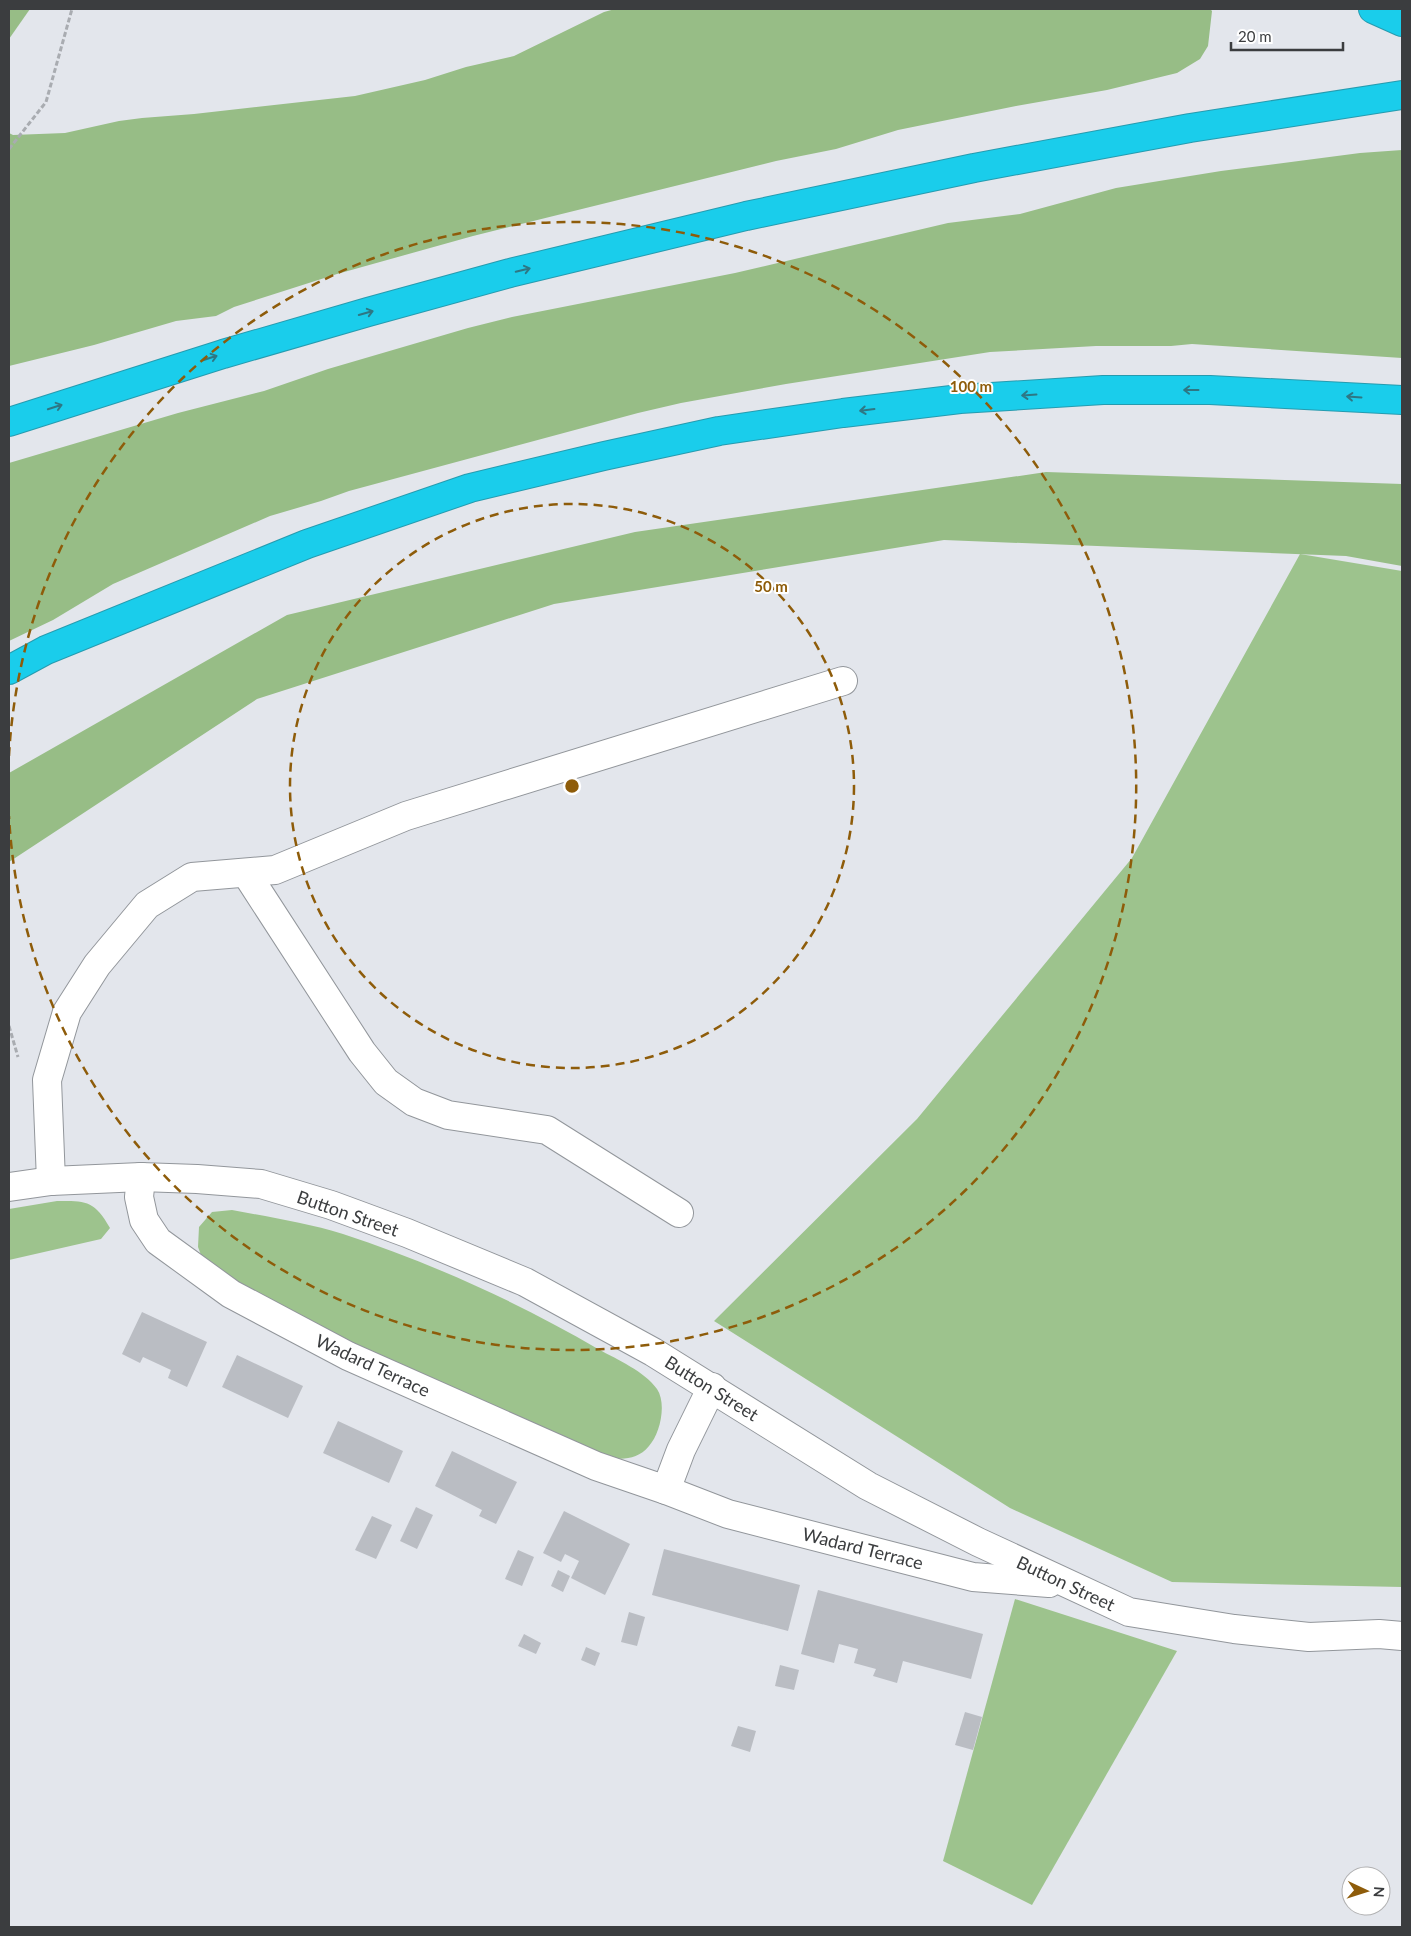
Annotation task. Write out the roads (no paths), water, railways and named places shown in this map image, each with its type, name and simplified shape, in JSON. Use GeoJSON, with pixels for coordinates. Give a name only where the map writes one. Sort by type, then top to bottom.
{"type":"FeatureCollection","features":[{"type":"Feature","properties":{"kind":"highway"},"geometry":{"type":"LineString","coordinates":[[1373,9],[1402,22]]}},
{"type":"Feature","properties":{"kind":"highway"},"geometry":{"type":"LineString","coordinates":[[9,422],[223,354],[368,312],[510,273],[746,216],[974,168],[1190,128],[1402,95]]}},
{"type":"Feature","properties":{"kind":"highway"},"geometry":{"type":"LineString","coordinates":[[9,670],[46,650],[306,544],[452,494],[604,456],[720,431],[843,413],[960,399],[1103,390],[1210,390],[1402,400]]}},
{"type":"Feature","properties":{"kind":"street"},"geometry":{"type":"LineString","coordinates":[[51,1181],[47,1080],[67,1012],[97,964],[147,905],[192,877],[246,874],[275,870],[406,816],[844,682]]}},
{"type":"Feature","properties":{"kind":"street"},"geometry":{"type":"LineString","coordinates":[[246,874],[362,1052],[386,1082],[414,1102],[448,1115],[547,1130],[679,1213]]}},
{"type":"Feature","properties":{"kind":"street","name":"Button Street"},"geometry":{"type":"LineString","coordinates":[[9,1187],[51,1181],[141,1176],[261,1184],[331,1205],[408,1233],[525,1282],[605,1324],[712,1387],[868,1486],[978,1542],[1065,1584],[1129,1612],[1234,1629],[1309,1637],[1379,1634],[1402,1636]]}},
{"type":"Feature","properties":{"kind":"street","name":"Wadard Terrace"},"geometry":{"type":"LineString","coordinates":[[141,1176],[140,1197],[144,1220],[158,1242],[231,1294],[357,1360],[596,1466],[728,1514],[973,1577],[1065,1584]]}},
{"type":"Feature","properties":{"kind":"street"},"geometry":{"type":"LineString","coordinates":[[666,1490],[681,1450],[712,1387]]}}]}
